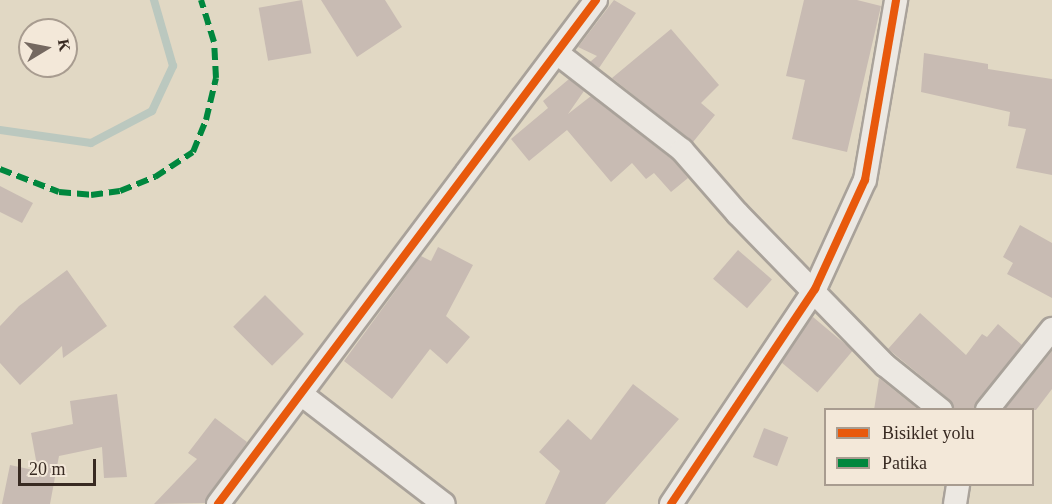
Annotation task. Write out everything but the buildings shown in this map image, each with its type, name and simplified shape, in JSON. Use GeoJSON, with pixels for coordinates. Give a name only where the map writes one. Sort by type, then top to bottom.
{"type":"FeatureCollection","features":[{"type":"Feature","properties":{"kind":"street"},"geometry":{"type":"LineString","coordinates":[[218,504],[596,0]]}},
{"type":"Feature","properties":{"kind":"street"},"geometry":{"type":"LineString","coordinates":[[671,504],[815,289],[865,180],[896,0]]}},
{"type":"Feature","properties":{"kind":"street"},"geometry":{"type":"LineString","coordinates":[[557,52],[682,150],[737,213],[815,289],[885,365],[939,408]]}},
{"type":"Feature","properties":{"kind":"street"},"geometry":{"type":"LineString","coordinates":[[989,408],[1052,329]]}},
{"type":"Feature","properties":{"kind":"street"},"geometry":{"type":"LineString","coordinates":[[301,394],[444,504]]}},
{"type":"Feature","properties":{"kind":"street"},"geometry":{"type":"LineString","coordinates":[[954,504],[958,486]]}},
{"type":"Feature","properties":{"kind":"shaded area"},"geometry":{"type":"Polygon","coordinates":[[[0,0],[1052,0],[1052,504],[0,504],[0,0]]]}},
{"type":"Feature","properties":{"kind":"waterway"},"geometry":{"type":"LineString","coordinates":[[0,130],[91,143],[152,111],[173,66],[154,0]]}},
{"type":"Feature","properties":{"kind":"marked path"},"geometry":{"type":"LineString","coordinates":[[0,169],[59,192],[91,195],[120,191],[155,177],[193,152],[206,120],[216,78],[214,42],[201,0]]}},
{"type":"Feature","properties":{"kind":"cycle path"},"geometry":{"type":"LineString","coordinates":[[218,504],[596,0]]}},
{"type":"Feature","properties":{"kind":"cycle path"},"geometry":{"type":"LineString","coordinates":[[671,504],[815,289],[865,180],[896,0]]}}]}
